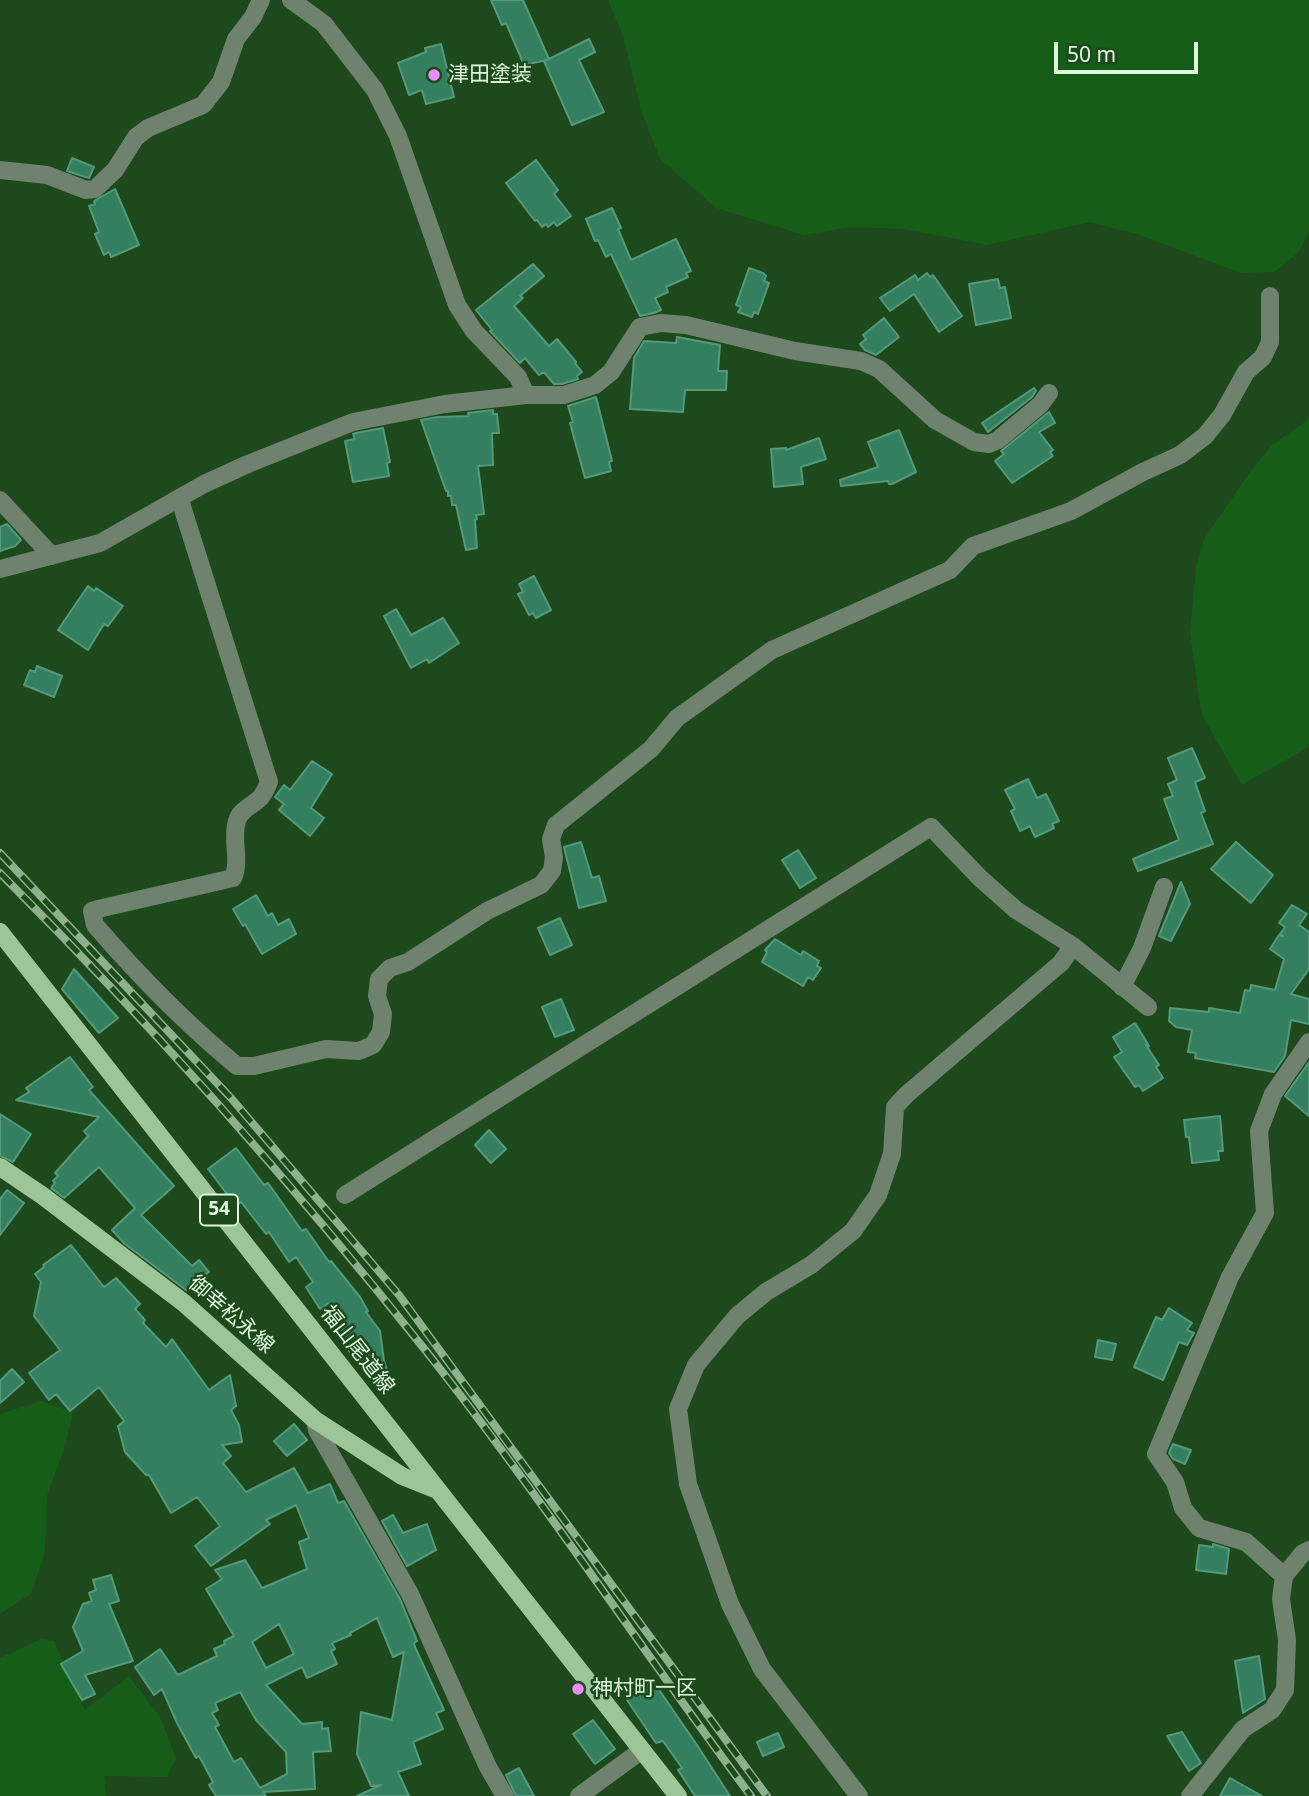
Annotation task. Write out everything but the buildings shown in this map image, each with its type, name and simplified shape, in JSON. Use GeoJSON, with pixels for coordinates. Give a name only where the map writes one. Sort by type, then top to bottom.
{"type":"FeatureCollection","features":[{"type":"Feature","properties":{"kind":"main road","name":"福山尾道線"},"geometry":{"type":"LineString","coordinates":[[0,932],[678,1796]]}},
{"type":"Feature","properties":{"kind":"main road","name":"御幸松永線"},"geometry":{"type":"LineString","coordinates":[[0,1167],[43,1196],[184,1303],[315,1420],[402,1476],[437,1490]]}},
{"type":"Feature","properties":{"kind":"street"},"geometry":{"type":"LineString","coordinates":[[0,170],[47,175],[86,190],[95,189],[115,170],[136,137],[148,128],[203,105],[221,82],[236,38],[253,17],[261,0]]}},
{"type":"Feature","properties":{"kind":"street"},"geometry":{"type":"LineString","coordinates":[[291,0],[324,24],[375,90],[398,136],[457,305],[474,331],[518,377],[526,395]]}},
{"type":"Feature","properties":{"kind":"street"},"geometry":{"type":"LineString","coordinates":[[180,500],[269,782],[262,796],[240,813],[237,820],[234,833],[237,870],[233,878],[97,909],[92,911],[92,917],[95,925],[138,975],[192,1030],[237,1066],[254,1066],[326,1049],[359,1051],[373,1045],[381,1032],[383,1014],[377,996],[379,979],[390,968],[408,962],[487,911],[541,885],[552,871],[554,857],[551,839],[556,825],[651,748],[677,718],[780,645],[950,570],[973,546],[1071,511],[1180,455],[1205,436],[1222,415],[1247,372],[1263,357],[1267,349],[1270,342],[1270,296]]}},
{"type":"Feature","properties":{"kind":"street"},"geometry":{"type":"LineString","coordinates":[[0,569],[100,543],[204,484],[353,422],[435,406],[526,395],[564,395],[595,385],[611,372],[640,327],[661,323],[686,325],[794,351],[861,361],[879,369],[935,420],[974,442],[989,444],[998,440],[1040,405],[1049,393]]}},
{"type":"Feature","properties":{"kind":"street"},"geometry":{"type":"LineString","coordinates":[[0,500],[52,556]]}},
{"type":"Feature","properties":{"kind":"street"},"geometry":{"type":"LineString","coordinates":[[345,1195],[931,827],[980,878],[1016,910],[1073,946],[1149,1007]]}},
{"type":"Feature","properties":{"kind":"street"},"geometry":{"type":"LineString","coordinates":[[1122,987],[1142,948],[1164,887]]}},
{"type":"Feature","properties":{"kind":"street"},"geometry":{"type":"LineString","coordinates":[[859,1796],[762,1669],[736,1615],[688,1484],[678,1409],[696,1365],[737,1316],[766,1292],[811,1265],[853,1231],[878,1195],[892,1154],[895,1107],[993,1019],[1061,963],[1073,946]]}},
{"type":"Feature","properties":{"kind":"street"},"geometry":{"type":"LineString","coordinates":[[1284,1576],[1246,1542],[1199,1528],[1183,1508],[1175,1482],[1156,1454],[1230,1278],[1265,1213],[1259,1131],[1273,1094],[1309,1042]]}},
{"type":"Feature","properties":{"kind":"street"},"geometry":{"type":"LineString","coordinates":[[315,1420],[317,1430],[410,1594],[488,1768],[505,1796]]}},
{"type":"Feature","properties":{"kind":"street"},"geometry":{"type":"LineString","coordinates":[[1190,1796],[1244,1729],[1272,1710],[1285,1690],[1287,1640],[1282,1599],[1284,1576],[1303,1553],[1309,1550]]}},
{"type":"Feature","properties":{"kind":"street"},"geometry":{"type":"LineString","coordinates":[[579,1796],[642,1750]]}},
{"type":"Feature","properties":{"kind":"green space"},"geometry":{"type":"Polygon","coordinates":[[[608,0],[1309,0],[1309,231],[1298,253],[1274,272],[1241,273],[1137,234],[1090,222],[987,245],[904,229],[852,227],[804,235],[716,208],[660,159],[642,113],[623,36],[608,0]]]}},
{"type":"Feature","properties":{"kind":"green space"},"geometry":{"type":"Polygon","coordinates":[[[1309,419],[1309,747],[1242,785],[1204,719],[1200,704],[1190,632],[1196,567],[1204,539],[1252,469],[1272,445],[1309,419]]]}},
{"type":"Feature","properties":{"kind":"green space"},"geometry":{"type":"Polygon","coordinates":[[[41,1401],[73,1412],[65,1446],[47,1496],[45,1552],[31,1594],[0,1614],[0,1414],[41,1401]]]}},
{"type":"Feature","properties":{"kind":"green space"},"geometry":{"type":"Polygon","coordinates":[[[41,1639],[54,1641],[85,1710],[129,1676],[160,1717],[176,1758],[167,1777],[104,1776],[106,1796],[0,1796],[0,1658],[41,1639]]]}},
{"type":"Feature","properties":{"kind":"railway"},"geometry":{"type":"LineString","coordinates":[[0,853],[231,1098],[399,1295],[767,1796]]}},
{"type":"Feature","properties":{"kind":"railway"},"geometry":{"type":"LineString","coordinates":[[0,873],[112,988],[220,1106],[376,1289],[468,1405],[751,1796]]}},
{"type":"Feature","properties":{"kind":"place","name":"津田塗装"},"geometry":{"type":"Point","coordinates":[434,75]}},
{"type":"Feature","properties":{"kind":"place","name":"神村町一区"},"geometry":{"type":"Point","coordinates":[578,1689]}}]}
